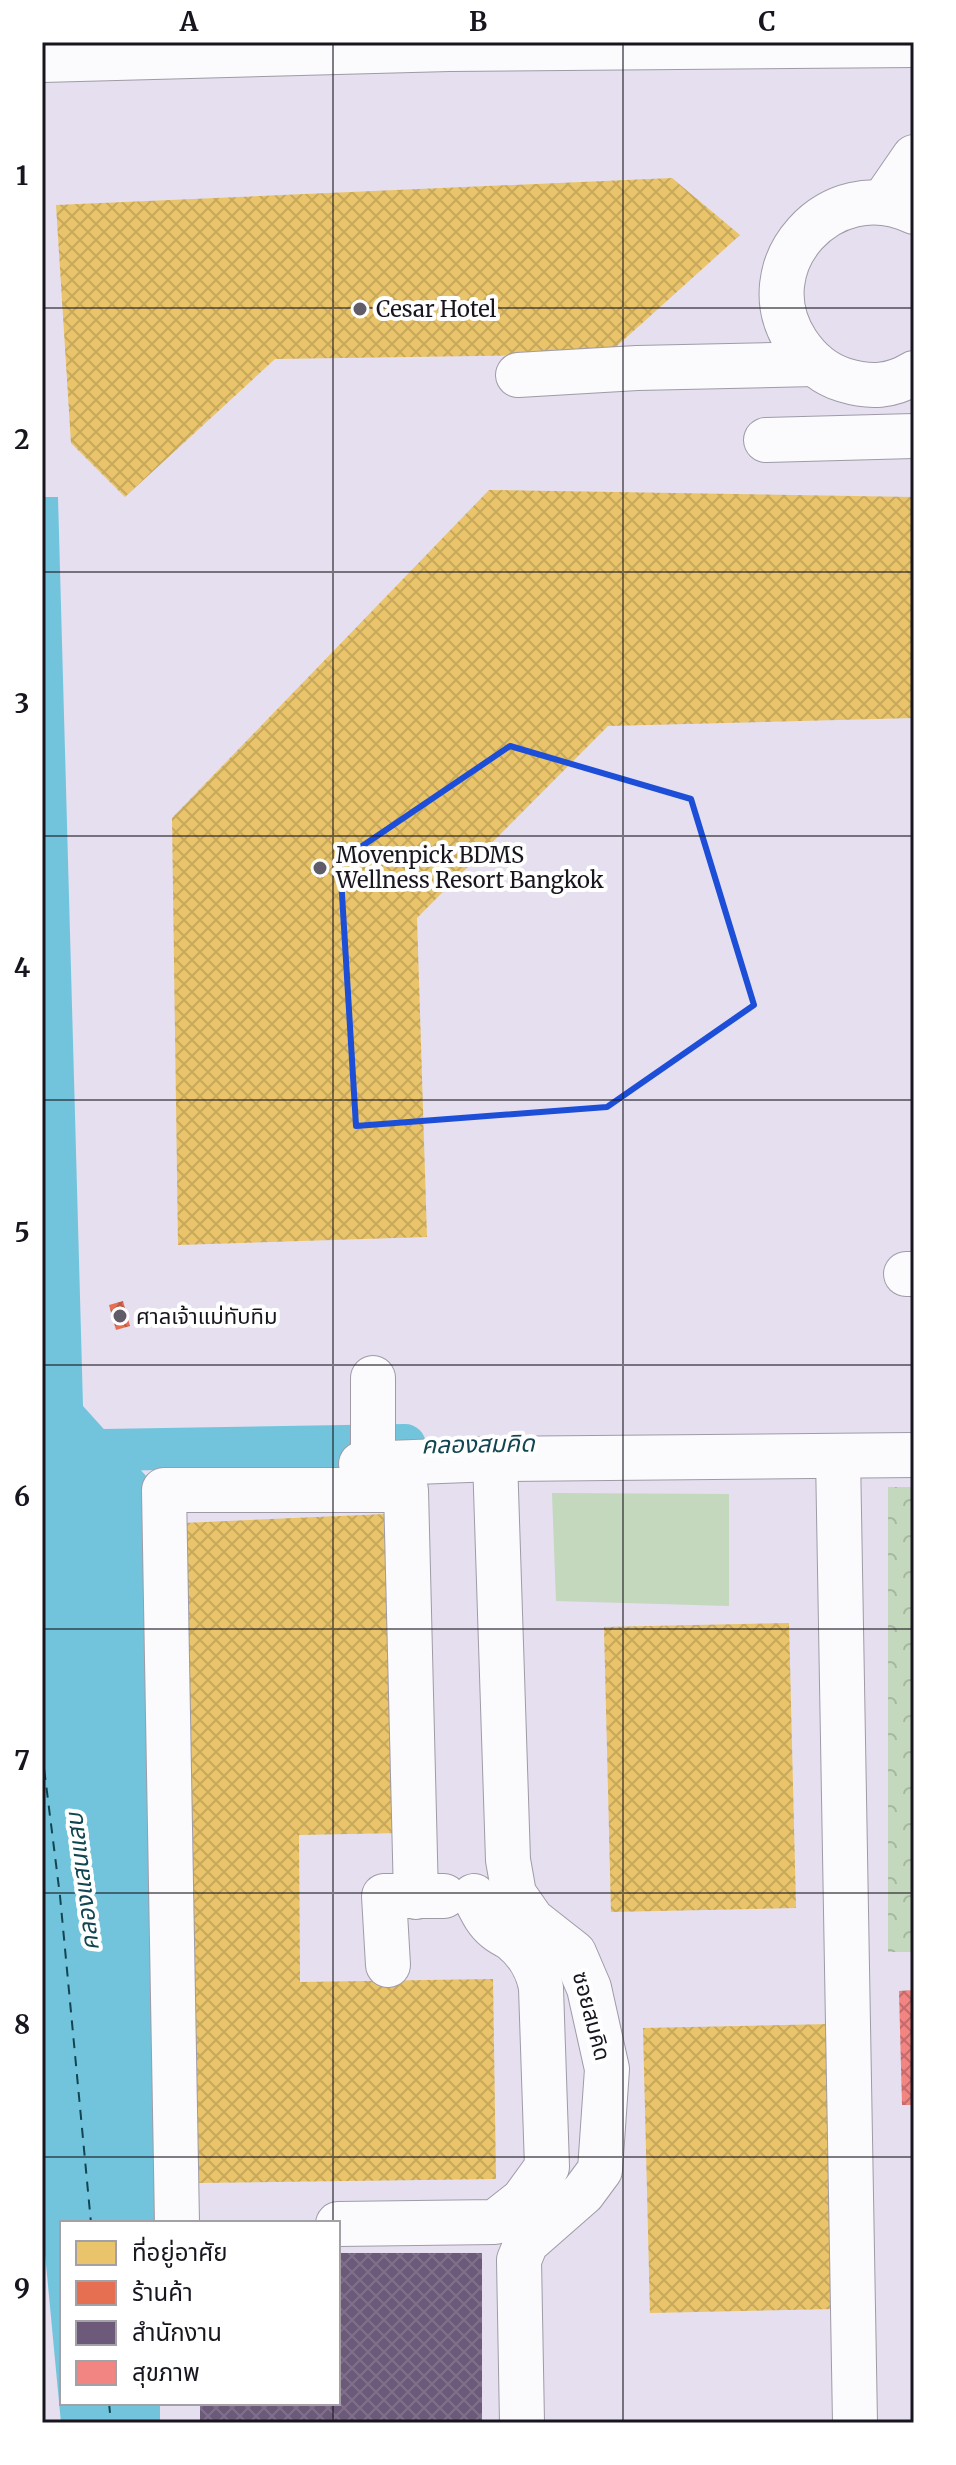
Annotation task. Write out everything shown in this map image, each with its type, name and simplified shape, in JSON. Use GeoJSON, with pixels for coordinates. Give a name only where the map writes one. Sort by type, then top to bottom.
{"type":"FeatureCollection","features":[{"type":"Feature","properties":{"kind":"street"},"geometry":{"type":"LineString","coordinates":[[42,60],[449,45],[914,45]]}},
{"type":"Feature","properties":{"kind":"street"},"geometry":{"type":"LineString","coordinates":[[910,380],[891,385],[862,386],[831,376],[806,357],[789,330],[781,299],[785,267],[799,238],[823,217],[852,204],[899,207],[914,157]]}},
{"type":"Feature","properties":{"kind":"street"},"geometry":{"type":"LineString","coordinates":[[518,375],[637,368],[815,364]]}},
{"type":"Feature","properties":{"kind":"street"},"geometry":{"type":"LineString","coordinates":[[766,440],[914,436]]}},
{"type":"Feature","properties":{"kind":"street"},"geometry":{"type":"LineString","coordinates":[[373,1378],[373,1464]]}},
{"type":"Feature","properties":{"kind":"street"},"geometry":{"type":"LineString","coordinates":[[282,1463],[914,1455]]}},
{"type":"Feature","properties":{"kind":"street"},"geometry":{"type":"LineString","coordinates":[[838,1456],[855,2423]]}},
{"type":"Feature","properties":{"kind":"street","name":"ซอยสมคิด"},"geometry":{"type":"LineString","coordinates":[[495,1459],[508,1860],[494,1895],[574,1953],[589,1988],[607,2069],[600,2170],[583,2193],[526,2243],[519,2260],[522,2423]]}},
{"type":"Feature","properties":{"kind":"street"},"geometry":{"type":"LineString","coordinates":[[177,2221],[164,1490],[406,1490],[416,1897]]}},
{"type":"Feature","properties":{"kind":"street"},"geometry":{"type":"LineString","coordinates":[[388,1965],[384,1896],[494,1895]]}},
{"type":"Feature","properties":{"kind":"street"},"geometry":{"type":"LineString","coordinates":[[340,2224],[495,2222],[523,2200],[547,2167],[539,1974],[514,1940],[494,1928],[483,1914],[494,1895]]}},
{"type":"Feature","properties":{"kind":"highlighted area"},"geometry":{"type":"Polygon","coordinates":[[[510,746],[691,799],[754,1005],[607,1107],[356,1126],[340,861],[510,746]]]}},
{"type":"Feature","properties":{"kind":"green space"},"geometry":{"type":"Polygon","coordinates":[[[888,1487],[914,1487],[914,1952],[888,1952],[888,1487]]]}},
{"type":"Feature","properties":{"kind":"green space"},"geometry":{"type":"Polygon","coordinates":[[[552,1493],[729,1494],[729,1606],[556,1601],[552,1493]]]}},
{"type":"Feature","properties":{"kind":"water","name":"คลองแสนแสบ"},"geometry":{"type":"Polygon","coordinates":[[[42,497],[58,497],[83,1406],[147,1477],[158,2221],[60,2221],[60,2405],[160,2405],[160,2423],[61,2423],[42,2222],[42,497]]]}},
{"type":"Feature","properties":{"kind":"building: ที่อยู่อาศัย"},"geometry":{"type":"Polygon","coordinates":[[[672,178],[740,235],[608,354],[275,359],[125,497],[71,443],[56,205],[672,178]]]}},
{"type":"Feature","properties":{"kind":"building: ที่อยู่อาศัย","name":"Movenpick BDMS Wellness Resort Bangkok"},"geometry":{"type":"Polygon","coordinates":[[[489,490],[914,497],[914,718],[608,726],[417,918],[427,1237],[178,1245],[172,818],[489,490]]]}},
{"type":"Feature","properties":{"kind":"building: ที่อยู่อาศัย"},"geometry":{"type":"Polygon","coordinates":[[[386,1514],[399,1833],[299,1835],[300,1982],[493,1979],[496,2179],[197,2183],[183,1523],[386,1514]]]}},
{"type":"Feature","properties":{"kind":"building: ที่อยู่อาศัย"},"geometry":{"type":"Polygon","coordinates":[[[789,1623],[796,1908],[611,1912],[604,1627],[789,1623]]]}},
{"type":"Feature","properties":{"kind":"building: ที่อยู่อาศัย"},"geometry":{"type":"Polygon","coordinates":[[[829,2024],[836,2309],[650,2313],[643,2028],[829,2024]]]}},
{"type":"Feature","properties":{"kind":"building: ร้านค้า","name":"ศาลเจ้าแม่ทับทิม"},"geometry":{"type":"Polygon","coordinates":[[[123,1301],[130,1326],[116,1330],[109,1305],[123,1301]]]}},
{"type":"Feature","properties":{"kind":"building: สำนักงาน"},"geometry":{"type":"Polygon","coordinates":[[[340,2253],[482,2253],[482,2423],[200,2423],[200,2405],[340,2405],[340,2253]]]}},
{"type":"Feature","properties":{"kind":"building: สุขภาพ"},"geometry":{"type":"Polygon","coordinates":[[[914,1990],[914,2105],[902,2105],[899,1991],[914,1990]]]}},
{"type":"Feature","properties":{"kind":"waterway","name":"คลองสมคิด"},"geometry":{"type":"LineString","coordinates":[[42,1451],[405,1445]]}},
{"type":"Feature","properties":{"kind":"ferry route"},"geometry":{"type":"LineString","coordinates":[[42,1752],[60,1896],[91,2221]]}},
{"type":"Feature","properties":{"kind":"ferry route"},"geometry":{"type":"LineString","coordinates":[[109,2405],[111,2423]]}},
{"type":"Feature","properties":{"kind":"place","name":"Cesar Hotel"},"geometry":{"type":"Point","coordinates":[360,309]}},
{"type":"Feature","properties":{"kind":"place","name":"Movenpick BDMS Wellness Resort Bangkok"},"geometry":{"type":"Point","coordinates":[320,868]}},
{"type":"Feature","properties":{"kind":"place","name":"ศาลเจ้าแม่ทับทิม"},"geometry":{"type":"Point","coordinates":[120,1316]}}]}
